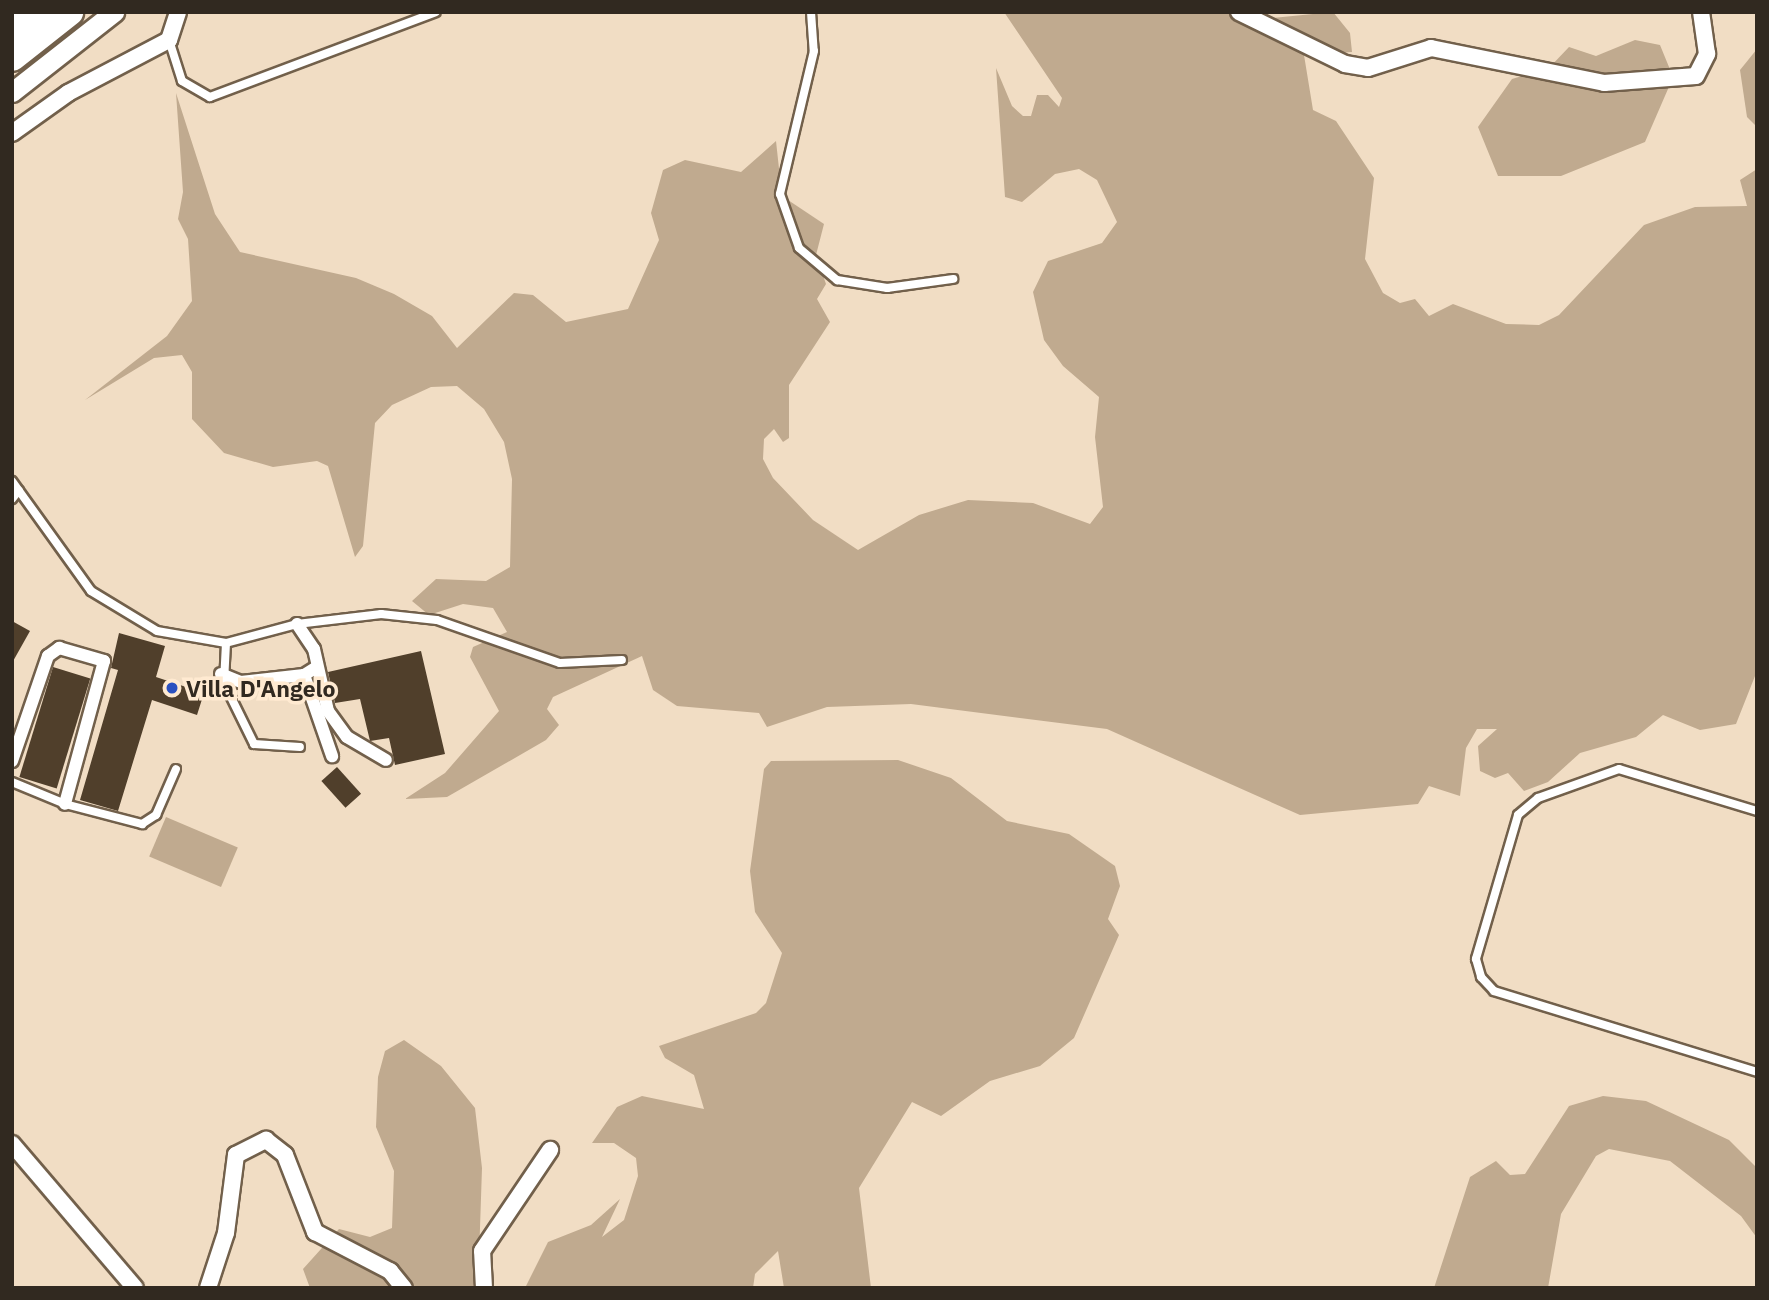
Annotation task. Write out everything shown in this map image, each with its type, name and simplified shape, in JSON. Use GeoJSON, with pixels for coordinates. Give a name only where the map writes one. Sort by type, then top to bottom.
{"type":"FeatureCollection","features":[{"type":"Feature","properties":{"kind":"highway"},"geometry":{"type":"LineString","coordinates":[[12,27],[31,12]]}},
{"type":"Feature","properties":{"kind":"highway"},"geometry":{"type":"LineString","coordinates":[[12,57],[69,12]]}},
{"type":"Feature","properties":{"kind":"street"},"geometry":{"type":"LineString","coordinates":[[12,92],[114,12]]}},
{"type":"Feature","properties":{"kind":"street"},"geometry":{"type":"LineString","coordinates":[[1238,12],[1345,64],[1368,68],[1431,48],[1604,83],[1696,76],[1707,54],[1701,12]]}},
{"type":"Feature","properties":{"kind":"street"},"geometry":{"type":"LineString","coordinates":[[12,133],[172,23]]}},
{"type":"Feature","properties":{"kind":"street"},"geometry":{"type":"LineString","coordinates":[[297,624],[317,667],[328,710],[347,737],[386,760]]}},
{"type":"Feature","properties":{"kind":"street"},"geometry":{"type":"LineString","coordinates":[[12,761],[48,656],[59,648],[104,660],[65,804]]}},
{"type":"Feature","properties":{"kind":"street"},"geometry":{"type":"LineString","coordinates":[[221,674],[242,682],[304,675],[317,667]]}},
{"type":"Feature","properties":{"kind":"street"},"geometry":{"type":"LineString","coordinates":[[304,675],[332,756]]}},
{"type":"Feature","properties":{"kind":"street"},"geometry":{"type":"LineString","coordinates":[[208,1288],[226,1233],[236,1155],[266,1140],[285,1155],[315,1232],[390,1271],[404,1288]]}},
{"type":"Feature","properties":{"kind":"street"},"geometry":{"type":"LineString","coordinates":[[12,1144],[135,1288]]}},
{"type":"Feature","properties":{"kind":"street"},"geometry":{"type":"LineString","coordinates":[[484,1288],[482,1251],[550,1150]]}},
{"type":"Feature","properties":{"kind":"lane"},"geometry":{"type":"LineString","coordinates":[[172,23],[182,81],[210,97],[436,12]]}},
{"type":"Feature","properties":{"kind":"lane"},"geometry":{"type":"LineString","coordinates":[[811,12],[814,51],[780,194],[799,248],[836,280],[887,288],[953,279]]}},
{"type":"Feature","properties":{"kind":"lane"},"geometry":{"type":"LineString","coordinates":[[12,481],[91,591],[157,631],[226,643],[297,624],[381,614],[437,620],[560,663],[622,660]]}},
{"type":"Feature","properties":{"kind":"lane"},"geometry":{"type":"LineString","coordinates":[[12,499],[19,490]]}},
{"type":"Feature","properties":{"kind":"lane"},"geometry":{"type":"LineString","coordinates":[[226,643],[221,674],[254,744],[300,747]]}},
{"type":"Feature","properties":{"kind":"lane"},"geometry":{"type":"LineString","coordinates":[[12,782],[65,804],[142,824],[156,815],[176,769]]}},
{"type":"Feature","properties":{"kind":"lane"},"geometry":{"type":"LineString","coordinates":[[1757,811],[1619,769],[1538,798],[1518,815],[1476,959],[1480,977],[1494,991],[1757,1072]]}},
{"type":"Feature","properties":{"kind":"shaded area"},"geometry":{"type":"Polygon","coordinates":[[[1004,12],[1245,12],[1253,20],[1333,12],[1350,33],[1352,52],[1304,55],[1313,110],[1336,121],[1374,178],[1365,259],[1383,293],[1400,303],[1415,299],[1429,316],[1453,304],[1506,324],[1539,325],[1559,315],[1644,225],[1695,207],[1747,206],[1740,180],[1757,169],[1757,671],[1736,724],[1700,730],[1663,715],[1636,737],[1580,753],[1548,782],[1524,791],[1508,773],[1495,778],[1480,771],[1478,746],[1497,729],[1477,729],[1466,748],[1460,796],[1429,786],[1418,804],[1300,815],[1107,729],[911,704],[827,707],[767,727],[759,713],[677,706],[653,690],[642,656],[553,697],[547,709],[559,725],[546,740],[447,797],[405,799],[445,773],[499,711],[470,657],[473,647],[507,632],[493,608],[463,604],[429,615],[412,601],[436,579],[486,581],[510,567],[512,479],[504,442],[484,409],[457,386],[431,387],[392,405],[375,423],[363,546],[355,557],[328,466],[317,461],[273,467],[224,453],[192,419],[192,372],[182,355],[154,358],[85,400],[167,336],[192,301],[188,239],[178,219],[183,192],[176,93],[215,214],[240,252],[356,278],[394,294],[432,316],[457,348],[514,293],[533,295],[566,322],[628,309],[659,240],[651,213],[663,170],[685,160],[741,172],[776,141],[782,196],[824,224],[816,255],[826,284],[817,299],[830,322],[789,385],[789,438],[783,442],[774,429],[764,439],[763,459],[773,478],[813,520],[858,550],[919,515],[968,500],[1033,503],[1090,524],[1103,507],[1095,437],[1099,397],[1063,366],[1044,340],[1033,292],[1048,261],[1102,243],[1117,222],[1097,180],[1079,169],[1055,174],[1022,202],[1005,197],[996,68],[1012,106],[1023,116],[1031,116],[1037,95],[1048,95],[1059,107],[1062,98],[1004,12]]]}},
{"type":"Feature","properties":{"kind":"shaded area"},"geometry":{"type":"Polygon","coordinates":[[[1635,40],[1660,45],[1669,67],[1668,89],[1645,142],[1561,176],[1498,176],[1478,127],[1512,79],[1549,68],[1569,47],[1596,56],[1635,40]]]}},
{"type":"Feature","properties":{"kind":"shaded area"},"geometry":{"type":"Polygon","coordinates":[[[1757,49],[1757,127],[1747,117],[1740,70],[1757,49]]]}},
{"type":"Feature","properties":{"kind":"shaded area"},"geometry":{"type":"Polygon","coordinates":[[[898,760],[951,778],[1007,821],[1069,834],[1115,866],[1120,886],[1108,919],[1119,935],[1074,1038],[1040,1066],[990,1081],[941,1116],[912,1102],[859,1188],[871,1288],[784,1288],[778,1251],[755,1274],[753,1288],[525,1288],[548,1242],[591,1225],[620,1199],[602,1237],[624,1220],[638,1176],[636,1158],[614,1143],[592,1143],[617,1107],[642,1096],[704,1109],[694,1075],[665,1058],[659,1046],[756,1013],[766,1003],[782,953],[755,912],[750,871],[764,769],[771,761],[898,760]]]}},
{"type":"Feature","properties":{"kind":"shaded area"},"geometry":{"type":"Polygon","coordinates":[[[166,817],[238,847],[221,887],[149,857],[166,817]]]}},
{"type":"Feature","properties":{"kind":"shaded area"},"geometry":{"type":"Polygon","coordinates":[[[404,1040],[441,1066],[475,1108],[482,1168],[478,1288],[310,1288],[303,1269],[339,1229],[370,1237],[392,1228],[394,1171],[376,1127],[378,1077],[385,1051],[404,1040]]]}},
{"type":"Feature","properties":{"kind":"shaded area"},"geometry":{"type":"Polygon","coordinates":[[[1603,1096],[1646,1101],[1729,1140],[1757,1168],[1757,1238],[1741,1216],[1670,1161],[1609,1149],[1596,1156],[1561,1214],[1548,1288],[1434,1288],[1470,1177],[1496,1161],[1510,1175],[1525,1174],[1569,1106],[1603,1096]]]}},
{"type":"Feature","properties":{"kind":"building"},"geometry":{"type":"Polygon","coordinates":[[[12,621],[30,631],[12,663],[12,621]]]}},
{"type":"Feature","properties":{"kind":"building"},"geometry":{"type":"Polygon","coordinates":[[[119,633],[165,646],[156,677],[204,693],[197,715],[152,700],[118,811],[80,800],[118,670],[111,668],[119,633]]]}},
{"type":"Feature","properties":{"kind":"building"},"geometry":{"type":"Polygon","coordinates":[[[421,651],[445,754],[395,765],[389,738],[370,741],[360,699],[335,703],[328,672],[421,651]]]}},
{"type":"Feature","properties":{"kind":"building"},"geometry":{"type":"Polygon","coordinates":[[[53,667],[90,678],[57,788],[19,777],[53,667]]]}},
{"type":"Feature","properties":{"kind":"building"},"geometry":{"type":"Polygon","coordinates":[[[337,767],[361,794],[345,808],[321,781],[337,767]]]}},
{"type":"Feature","properties":{"kind":"place","name":"Villa D'Angelo"},"geometry":{"type":"Point","coordinates":[172,688]}}]}
